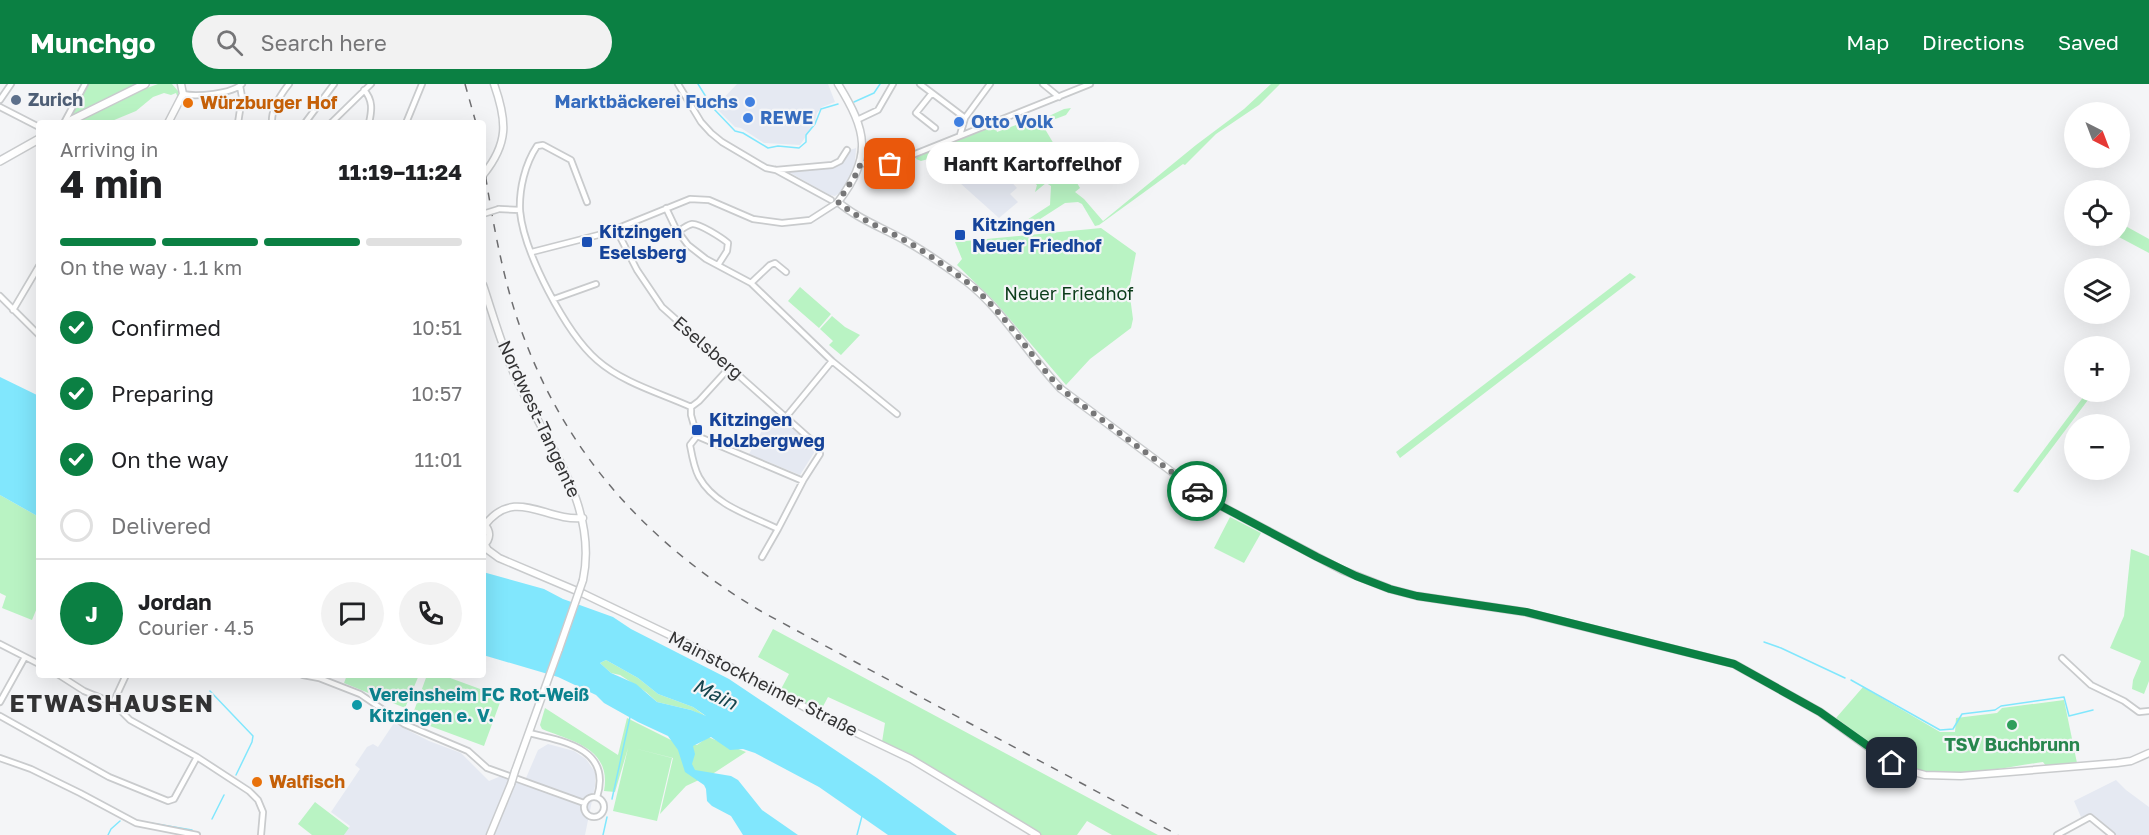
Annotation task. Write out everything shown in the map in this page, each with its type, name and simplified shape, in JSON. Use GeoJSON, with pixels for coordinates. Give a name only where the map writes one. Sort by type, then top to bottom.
{"type":"FeatureCollection","features":[{"type":"Feature","properties":{"kind":"main road"},"geometry":{"type":"LineString","coordinates":[[72,120],[145,84]]}},
{"type":"Feature","properties":{"kind":"main road"},"geometry":{"type":"LineString","coordinates":[[0,160],[36,141]]}},
{"type":"Feature","properties":{"kind":"street"},"geometry":{"type":"LineString","coordinates":[[0,100],[11,84]]}},
{"type":"Feature","properties":{"kind":"street"},"geometry":{"type":"LineString","coordinates":[[69,120],[85,84]]}},
{"type":"Feature","properties":{"kind":"street"},"geometry":{"type":"LineString","coordinates":[[170,120],[183,94],[181,84]]}},
{"type":"Feature","properties":{"kind":"street"},"geometry":{"type":"LineString","coordinates":[[272,120],[280,96],[288,84]]}},
{"type":"Feature","properties":{"kind":"street"},"geometry":{"type":"LineString","coordinates":[[307,120],[334,84]]}},
{"type":"Feature","properties":{"kind":"street"},"geometry":{"type":"LineString","coordinates":[[335,120],[371,84]]}},
{"type":"Feature","properties":{"kind":"street"},"geometry":{"type":"LineString","coordinates":[[407,120],[422,84]]}},
{"type":"Feature","properties":{"kind":"street"},"geometry":{"type":"LineString","coordinates":[[486,171],[499,152],[503,133],[502,113],[494,84]]}},
{"type":"Feature","properties":{"kind":"street"},"geometry":{"type":"LineString","coordinates":[[678,84],[701,122],[711,133],[766,168],[776,170],[832,165],[840,161],[847,150]]}},
{"type":"Feature","properties":{"kind":"street"},"geometry":{"type":"LineString","coordinates":[[532,252],[616,229],[690,199],[709,200],[753,219],[782,223],[810,220],[838,202],[861,163],[863,146],[857,120],[838,84]]}},
{"type":"Feature","properties":{"kind":"street"},"geometry":{"type":"LineString","coordinates":[[857,120],[878,110],[893,84]]}},
{"type":"Feature","properties":{"kind":"street"},"geometry":{"type":"LineString","coordinates":[[920,84],[965,118]]}},
{"type":"Feature","properties":{"kind":"street"},"geometry":{"type":"LineString","coordinates":[[960,135],[965,118],[990,84]]}},
{"type":"Feature","properties":{"kind":"street"},"geometry":{"type":"LineString","coordinates":[[1043,84],[1059,97]]}},
{"type":"Feature","properties":{"kind":"street"},"geometry":{"type":"LineString","coordinates":[[861,163],[878,166],[890,164],[1090,84]]}},
{"type":"Feature","properties":{"kind":"street"},"geometry":{"type":"LineString","coordinates":[[183,94],[197,96],[234,90],[241,85]]}},
{"type":"Feature","properties":{"kind":"street"},"geometry":{"type":"LineString","coordinates":[[238,120],[242,97],[241,85]]}},
{"type":"Feature","properties":{"kind":"street"},"geometry":{"type":"LineString","coordinates":[[364,90],[370,97],[372,108],[370,120]]}},
{"type":"Feature","properties":{"kind":"street"},"geometry":{"type":"LineString","coordinates":[[932,93],[916,113],[935,128]]}},
{"type":"Feature","properties":{"kind":"street"},"geometry":{"type":"LineString","coordinates":[[0,107],[36,125]]}},
{"type":"Feature","properties":{"kind":"street"},"geometry":{"type":"LineString","coordinates":[[587,202],[571,160],[543,145],[537,146],[525,169],[520,210],[532,252],[572,331],[598,361],[627,379],[691,407]]}},
{"type":"Feature","properties":{"kind":"street"},"geometry":{"type":"LineString","coordinates":[[776,170],[831,200]]}},
{"type":"Feature","properties":{"kind":"street"},"geometry":{"type":"LineString","coordinates":[[838,202],[858,216],[940,262],[970,285],[998,314],[1061,389],[1192,487],[1223,507],[1342,570],[1390,589],[1417,596],[1526,612],[1718,659],[1758,676],[1820,712],[1882,757],[1903,769],[1925,775],[1961,776],[2117,763],[2131,761],[2149,753]]}},
{"type":"Feature","properties":{"kind":"street"},"geometry":{"type":"LineString","coordinates":[[666,208],[678,232],[688,245],[751,283],[832,361],[897,414]]}},
{"type":"Feature","properties":{"kind":"street"},"geometry":{"type":"LineString","coordinates":[[486,213],[499,209],[520,210]]}},
{"type":"Feature","properties":{"kind":"street"},"geometry":{"type":"LineString","coordinates":[[678,232],[694,224],[728,243],[727,250],[718,265]]}},
{"type":"Feature","properties":{"kind":"street","name":"Eselsberg"},"geometry":{"type":"LineString","coordinates":[[616,229],[637,270],[662,307],[820,450],[820,454],[804,481]]}},
{"type":"Feature","properties":{"kind":"street"},"geometry":{"type":"LineString","coordinates":[[751,283],[775,263],[786,272]]}},
{"type":"Feature","properties":{"kind":"street"},"geometry":{"type":"LineString","coordinates":[[13,310],[36,271]]}},
{"type":"Feature","properties":{"kind":"street"},"geometry":{"type":"LineString","coordinates":[[554,298],[596,284]]}},
{"type":"Feature","properties":{"kind":"street","name":"Nordwest-Tangente"},"geometry":{"type":"LineString","coordinates":[[486,293],[515,375],[569,482],[583,518],[586,551],[583,580],[511,784],[490,835]]}},
{"type":"Feature","properties":{"kind":"street"},"geometry":{"type":"LineString","coordinates":[[0,296],[36,332]]}},
{"type":"Feature","properties":{"kind":"street"},"geometry":{"type":"LineString","coordinates":[[786,417],[832,361]]}},
{"type":"Feature","properties":{"kind":"street"},"geometry":{"type":"LineString","coordinates":[[691,407],[730,367]]}},
{"type":"Feature","properties":{"kind":"street"},"geometry":{"type":"LineString","coordinates":[[691,407],[697,436]]}},
{"type":"Feature","properties":{"kind":"street"},"geometry":{"type":"LineString","coordinates":[[697,436],[804,481],[762,557]]}},
{"type":"Feature","properties":{"kind":"street"},"geometry":{"type":"LineString","coordinates":[[697,436],[690,445],[698,475],[707,490],[718,500],[778,529]]}},
{"type":"Feature","properties":{"kind":"street"},"geometry":{"type":"LineString","coordinates":[[486,523],[493,514],[514,506],[570,518],[583,518]]}},
{"type":"Feature","properties":{"kind":"street"},"geometry":{"type":"LineString","coordinates":[[486,528],[490,535],[486,542]]}},
{"type":"Feature","properties":{"kind":"street","name":"Mainstockheimer Straße"},"geometry":{"type":"LineString","coordinates":[[486,548],[500,558],[584,594],[676,638],[821,716],[911,759],[1037,835]]}},
{"type":"Feature","properties":{"kind":"street"},"geometry":{"type":"LineString","coordinates":[[0,644],[36,662]]}},
{"type":"Feature","properties":{"kind":"street"},"geometry":{"type":"LineString","coordinates":[[0,702],[25,657]]}},
{"type":"Feature","properties":{"kind":"street"},"geometry":{"type":"LineString","coordinates":[[2062,658],[2091,685],[2124,701],[2139,712],[2149,711]]}},
{"type":"Feature","properties":{"kind":"street"},"geometry":{"type":"LineString","coordinates":[[64,678],[84,691],[113,702],[130,720],[237,781],[258,800],[263,812],[261,835]]}},
{"type":"Feature","properties":{"kind":"street"},"geometry":{"type":"LineString","coordinates":[[113,702],[125,678]]}},
{"type":"Feature","properties":{"kind":"street"},"geometry":{"type":"LineString","coordinates":[[319,678],[360,694],[404,724],[468,751],[487,768],[584,803]]}},
{"type":"Feature","properties":{"kind":"street"},"geometry":{"type":"LineString","coordinates":[[0,716],[109,777],[168,801],[174,799],[197,757]]}},
{"type":"Feature","properties":{"kind":"street"},"geometry":{"type":"LineString","coordinates":[[529,733],[568,744],[590,755],[596,762],[600,774],[597,797]]}},
{"type":"Feature","properties":{"kind":"street"},"geometry":{"type":"LineString","coordinates":[[0,758],[31,769],[80,792],[136,823],[197,835]]}},
{"type":"Feature","properties":{"kind":"street"},"geometry":{"type":"LineString","coordinates":[[591,797],[597,797],[604,804],[604,811],[593,817],[588,815],[584,810],[584,803],[591,797]]}},
{"type":"Feature","properties":{"kind":"street"},"geometry":{"type":"LineString","coordinates":[[2057,835],[2090,817],[2112,835]]}},
{"type":"Feature","properties":{"kind":"shaded area"},"geometry":{"type":"Polygon","coordinates":[[[737,84],[828,84],[835,102],[822,107],[817,113],[815,123],[800,145],[764,143],[741,128],[735,127],[715,107],[737,84]]]}},
{"type":"Feature","properties":{"kind":"shaded area"},"geometry":{"type":"Polygon","coordinates":[[[856,148],[850,179],[841,192],[835,196],[785,170],[832,167],[841,163],[850,150],[856,148]]]}},
{"type":"Feature","properties":{"kind":"shaded area"},"geometry":{"type":"Polygon","coordinates":[[[972,148],[984,152],[1017,188],[1010,194],[1018,202],[999,218],[939,162],[972,148]]]}},
{"type":"Feature","properties":{"kind":"shaded area"},"geometry":{"type":"Polygon","coordinates":[[[776,412],[817,448],[800,475],[749,454],[776,412]]]}},
{"type":"Feature","properties":{"kind":"shaded area"},"geometry":{"type":"Polygon","coordinates":[[[394,723],[429,741],[461,753],[489,781],[501,776],[523,785],[538,750],[548,744],[574,751],[586,759],[595,772],[595,786],[585,835],[344,835],[350,826],[331,812],[360,769],[355,765],[367,747],[373,744],[378,747],[394,723]]]}},
{"type":"Feature","properties":{"kind":"shaded area"},"geometry":{"type":"Polygon","coordinates":[[[2116,780],[2149,807],[2149,835],[2117,835],[2090,814],[2081,817],[2074,801],[2116,780]]]}},
{"type":"Feature","properties":{"kind":"green space"},"geometry":{"type":"Polygon","coordinates":[[[87,84],[136,84],[73,115],[74,108],[87,84]]]}},
{"type":"Feature","properties":{"kind":"green space"},"geometry":{"type":"Polygon","coordinates":[[[158,84],[172,84],[178,91],[178,98],[176,93],[171,95],[164,93],[153,97],[136,111],[114,120],[82,120],[133,93],[158,84]]]}},
{"type":"Feature","properties":{"kind":"green space"},"geometry":{"type":"Polygon","coordinates":[[[1271,84],[1280,84],[1259,105],[1216,134],[1185,165],[1183,164],[1099,225],[1095,226],[1082,204],[1078,202],[1065,203],[1023,230],[1010,231],[1050,205],[1051,186],[1046,183],[1035,192],[1037,185],[1033,182],[1019,184],[1001,166],[1002,158],[999,152],[990,151],[987,147],[984,149],[972,147],[921,161],[916,159],[919,154],[995,126],[997,132],[1019,124],[1034,123],[1071,108],[1066,115],[1042,124],[1080,188],[1075,192],[1103,221],[1244,109],[1271,84]]]}},
{"type":"Feature","properties":{"kind":"green space","name":"Neuer Friedhof"},"geometry":{"type":"Polygon","coordinates":[[[1101,228],[1136,253],[1129,289],[1133,319],[1131,328],[1090,359],[1066,385],[996,303],[957,265],[962,259],[955,242],[1101,228]]]}},
{"type":"Feature","properties":{"kind":"green space"},"geometry":{"type":"Polygon","coordinates":[[[2130,229],[2149,239],[2149,253],[2130,243],[2130,229]]]}},
{"type":"Feature","properties":{"kind":"green space"},"geometry":{"type":"Polygon","coordinates":[[[1630,273],[1636,277],[1400,458],[1396,452],[1630,273]]]}},
{"type":"Feature","properties":{"kind":"green space"},"geometry":{"type":"Polygon","coordinates":[[[800,287],[831,314],[819,328],[788,301],[800,287]]]}},
{"type":"Feature","properties":{"kind":"green space"},"geometry":{"type":"Polygon","coordinates":[[[832,316],[845,327],[860,335],[841,355],[829,345],[833,341],[820,329],[832,316]]]}},
{"type":"Feature","properties":{"kind":"green space"},"geometry":{"type":"Polygon","coordinates":[[[2080,402],[2086,402],[2077,414],[2071,414],[2080,402]]]}},
{"type":"Feature","properties":{"kind":"green space"},"geometry":{"type":"Polygon","coordinates":[[[2064,423],[2064,432],[2018,493],[2013,491],[2064,423]]]}},
{"type":"Feature","properties":{"kind":"green space"},"geometry":{"type":"Polygon","coordinates":[[[0,495],[36,515],[36,610],[32,620],[2,608],[6,596],[0,593],[0,495]]]}},
{"type":"Feature","properties":{"kind":"green space"},"geometry":{"type":"Polygon","coordinates":[[[1230,517],[1261,533],[1244,563],[1214,548],[1230,517]]]}},
{"type":"Feature","properties":{"kind":"green space"},"geometry":{"type":"Polygon","coordinates":[[[2131,549],[2149,556],[2149,681],[2144,694],[2132,689],[2133,680],[2141,661],[2110,648],[2124,616],[2131,549]]]}},
{"type":"Feature","properties":{"kind":"green space"},"geometry":{"type":"Polygon","coordinates":[[[773,629],[1158,835],[1112,835],[1087,821],[1077,835],[1040,835],[882,742],[885,723],[828,697],[820,712],[780,691],[789,674],[758,657],[773,629]]]}},
{"type":"Feature","properties":{"kind":"green space"},"geometry":{"type":"Polygon","coordinates":[[[606,660],[638,678],[658,694],[693,707],[708,718],[691,710],[657,702],[620,675],[611,673],[600,663],[606,660]]]}},
{"type":"Feature","properties":{"kind":"green space"},"geometry":{"type":"Polygon","coordinates":[[[346,678],[418,678],[405,708],[344,683],[346,678]]]}},
{"type":"Feature","properties":{"kind":"green space"},"geometry":{"type":"Polygon","coordinates":[[[426,678],[450,678],[502,697],[484,746],[411,719],[426,678]]]}},
{"type":"Feature","properties":{"kind":"green space","name":"TSV Buchbrunn"},"geometry":{"type":"Polygon","coordinates":[[[1863,687],[1940,732],[1955,732],[1956,718],[1997,713],[2002,708],[2064,700],[2077,763],[2046,766],[2043,762],[1956,773],[1921,771],[1905,766],[1878,751],[1836,718],[1863,687]]]}},
{"type":"Feature","properties":{"kind":"green space"},"geometry":{"type":"Polygon","coordinates":[[[545,708],[618,755],[627,718],[671,740],[697,745],[708,737],[746,752],[714,773],[686,786],[660,814],[673,758],[633,748],[672,758],[657,821],[613,811],[628,748],[615,792],[604,791],[605,776],[596,756],[587,748],[542,729],[540,725],[545,708]]]}},
{"type":"Feature","properties":{"kind":"green space"},"geometry":{"type":"Polygon","coordinates":[[[315,802],[349,828],[344,835],[312,835],[298,824],[315,802]]]}},
{"type":"Feature","properties":{"kind":"water"},"geometry":{"type":"Polygon","coordinates":[[[0,377],[36,395],[36,515],[0,495],[0,377]]]}},
{"type":"Feature","properties":{"kind":"water","name":"Main"},"geometry":{"type":"Polygon","coordinates":[[[486,573],[544,589],[563,599],[613,617],[631,629],[729,679],[877,778],[957,835],[888,835],[819,787],[755,753],[743,749],[730,750],[711,737],[693,746],[695,754],[692,764],[695,770],[731,776],[738,780],[762,810],[798,835],[743,835],[731,816],[707,801],[704,785],[685,772],[678,750],[668,736],[604,703],[596,695],[558,677],[486,656],[486,573]],[[606,660],[600,663],[611,673],[636,684],[657,702],[706,716],[693,707],[658,694],[638,678],[606,660]]]}},
{"type":"Feature","properties":{"kind":"waterway"},"geometry":{"type":"LineString","coordinates":[[698,84],[713,108],[735,131],[743,133],[768,148],[778,146],[799,148],[806,142],[806,135],[815,124],[821,109],[838,104]]}},
{"type":"Feature","properties":{"kind":"waterway"},"geometry":{"type":"LineString","coordinates":[[854,102],[874,93],[880,84]]}},
{"type":"Feature","properties":{"kind":"waterway"},"geometry":{"type":"LineString","coordinates":[[1764,642],[1845,678]]}},
{"type":"Feature","properties":{"kind":"waterway"},"geometry":{"type":"LineString","coordinates":[[1851,680],[1940,730],[1953,729],[1962,714],[2064,697],[2069,716],[2093,710]]}},
{"type":"Feature","properties":{"kind":"waterway"},"geometry":{"type":"LineString","coordinates":[[210,691],[253,736],[236,775]]}},
{"type":"Feature","properties":{"kind":"waterway"},"geometry":{"type":"LineString","coordinates":[[612,799],[630,717]]}},
{"type":"Feature","properties":{"kind":"waterway"},"geometry":{"type":"LineString","coordinates":[[212,819],[224,795]]}},
{"type":"Feature","properties":{"kind":"waterway"},"geometry":{"type":"LineString","coordinates":[[857,835],[862,816]]}},
{"type":"Feature","properties":{"kind":"waterway"},"geometry":{"type":"LineString","coordinates":[[603,835],[607,817]]}},
{"type":"Feature","properties":{"kind":"waterway"},"geometry":{"type":"LineString","coordinates":[[108,835],[120,821]]}},
{"type":"Feature","properties":{"kind":"waterway"},"geometry":{"type":"LineString","coordinates":[[138,821],[192,830]]}},
{"type":"Feature","properties":{"kind":"railway"},"geometry":{"type":"LineString","coordinates":[[465,84],[475,120]]}},
{"type":"Feature","properties":{"kind":"railway"},"geometry":{"type":"LineString","coordinates":[[486,178],[511,299],[526,343],[545,386],[567,426],[593,464],[621,499],[653,531],[687,561],[764,613],[1178,835]]}},
{"type":"Feature","properties":{"kind":"way so far"},"geometry":{"type":"LineString","coordinates":[[890,164],[878,166],[861,163],[846,192],[838,202],[858,216],[940,262],[970,285],[998,314],[1061,389],[1197,491]]}},
{"type":"Feature","properties":{"kind":"place","name":"Zurich"},"geometry":{"type":"Point","coordinates":[16,100]}},
{"type":"Feature","properties":{"kind":"place","name":"Marktbäckerei Fuchs"},"geometry":{"type":"Point","coordinates":[750,102]}},
{"type":"Feature","properties":{"kind":"place","name":"Würzburger Hof"},"geometry":{"type":"Point","coordinates":[188,103]}},
{"type":"Feature","properties":{"kind":"place","name":"REWE"},"geometry":{"type":"Point","coordinates":[748,118]}},
{"type":"Feature","properties":{"kind":"place","name":"Otto Volk"},"geometry":{"type":"Point","coordinates":[959,122]}},
{"type":"Feature","properties":{"kind":"place","name":"Hanft Kartoffelhof"},"geometry":{"type":"Point","coordinates":[890,164]}},
{"type":"Feature","properties":{"kind":"place","name":"Kitzingen Neuer Friedhof"},"geometry":{"type":"Point","coordinates":[960,235]}},
{"type":"Feature","properties":{"kind":"place","name":"Kitzingen Eselsberg"},"geometry":{"type":"Point","coordinates":[587,242]}},
{"type":"Feature","properties":{"kind":"place","name":"Kitzingen Holzbergweg"},"geometry":{"type":"Point","coordinates":[697,430]}},
{"type":"Feature","properties":{"kind":"place","name":"Vereinsheim FC Rot-Weiß Kitzingen e. V."},"geometry":{"type":"Point","coordinates":[357,705]}},
{"type":"Feature","properties":{"kind":"place","name":"TSV Buchbrunn"},"geometry":{"type":"Point","coordinates":[2012,725]}},
{"type":"Feature","properties":{"kind":"place","name":"Walfisch"},"geometry":{"type":"Point","coordinates":[257,782]}},
{"type":"Feature","properties":{"kind":"district","name":"ETWASHAUSEN"},"geometry":{"type":"Point","coordinates":[112,704]}},
{"type":"Feature","properties":{"kind":"route"},"geometry":{"type":"LineString","coordinates":[[1197,491],[1342,570],[1390,589],[1417,596],[1526,612],[1734,664],[1820,712],[1892,763]]}}]}
